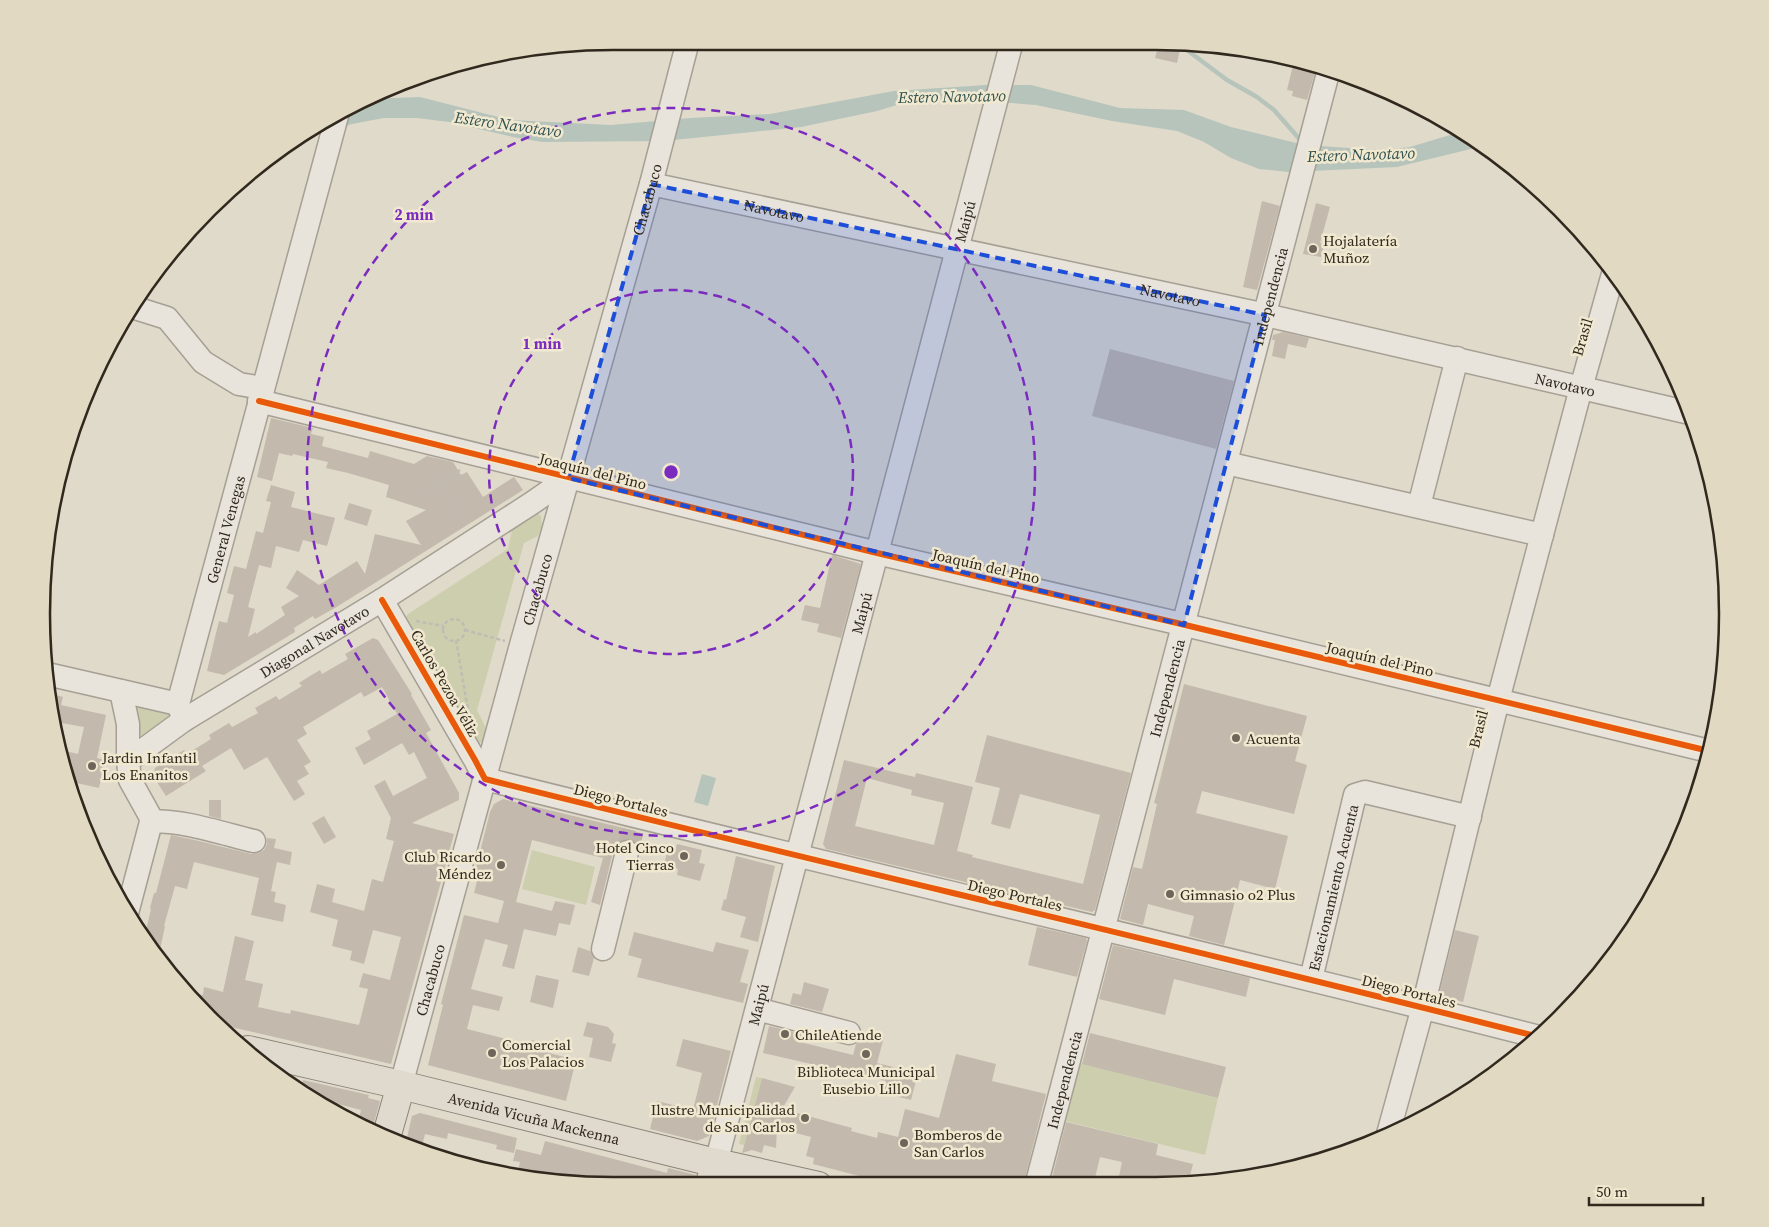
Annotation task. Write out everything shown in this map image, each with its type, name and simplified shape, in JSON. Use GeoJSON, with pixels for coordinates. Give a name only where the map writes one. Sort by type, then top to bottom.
{"type":"FeatureCollection","features":[{"type":"Feature","properties":{"kind":"main road","name":"Avenida Vicuña Mackenna"},"geometry":{"type":"LineString","coordinates":[[261,1053],[400,1085],[713,1174],[775,1175],[783,1177]]}},
{"type":"Feature","properties":{"kind":"main road","name":"Chacabuco"},"geometry":{"type":"LineString","coordinates":[[388,1130],[400,1085]]}},
{"type":"Feature","properties":{"kind":"main road"},"geometry":{"type":"LineString","coordinates":[[764,1177],[775,1175]]}},
{"type":"Feature","properties":{"kind":"street","name":"Chacabuco"},"geometry":{"type":"LineString","coordinates":[[400,1085],[521,645],[651,184],[686,50]]}},
{"type":"Feature","properties":{"kind":"street","name":"Maipú"},"geometry":{"type":"LineString","coordinates":[[713,1174],[1010,50]]}},
{"type":"Feature","properties":{"kind":"street","name":"Independencia"},"geometry":{"type":"LineString","coordinates":[[1038,1177],[1327,77]]}},
{"type":"Feature","properties":{"kind":"street","name":"General Venegas"},"geometry":{"type":"LineString","coordinates":[[181,712],[261,395],[335,123]]}},
{"type":"Feature","properties":{"kind":"street","name":"Navotavo"},"geometry":{"type":"LineString","coordinates":[[651,184],[1457,358],[1681,411]]}},
{"type":"Feature","properties":{"kind":"street","name":"Brasil"},"geometry":{"type":"LineString","coordinates":[[1390,1125],[1423,1007],[1498,700],[1581,388],[1612,282]]}},
{"type":"Feature","properties":{"kind":"street","name":"Joaquín del Pino"},"geometry":{"type":"LineString","coordinates":[[139,309],[167,318],[203,362],[238,384],[261,395],[568,478],[1702,750]]}},
{"type":"Feature","properties":{"kind":"street"},"geometry":{"type":"LineString","coordinates":[[1419,506],[1457,358]]}},
{"type":"Feature","properties":{"kind":"street"},"geometry":{"type":"LineString","coordinates":[[1226,463],[1542,535]]}},
{"type":"Feature","properties":{"kind":"street","name":"Diagonal Navotavo"},"geometry":{"type":"LineString","coordinates":[[181,712],[382,600],[568,478]]}},
{"type":"Feature","properties":{"kind":"street","name":"Carlos Pezoa Véliz"},"geometry":{"type":"LineString","coordinates":[[382,600],[485,779]]}},
{"type":"Feature","properties":{"kind":"street"},"geometry":{"type":"LineString","coordinates":[[54,676],[121,691],[181,712],[128,761]]}},
{"type":"Feature","properties":{"kind":"street"},"geometry":{"type":"LineString","coordinates":[[121,691],[128,724],[130,780],[150,816],[151,822],[130,903]]}},
{"type":"Feature","properties":{"kind":"street","name":"Diego Portales"},"geometry":{"type":"LineString","coordinates":[[485,779],[634,823],[796,856],[1103,928],[1530,1035]]}},
{"type":"Feature","properties":{"kind":"street","name":"Estacionamiento Acuenta"},"geometry":{"type":"LineString","coordinates":[[1311,979],[1355,795],[1365,792],[1470,817]]}},
{"type":"Feature","properties":{"kind":"street"},"geometry":{"type":"LineString","coordinates":[[151,822],[174,822],[254,841]]}},
{"type":"Feature","properties":{"kind":"street"},"geometry":{"type":"LineString","coordinates":[[602,949],[627,852]]}},
{"type":"Feature","properties":{"kind":"street"},"geometry":{"type":"LineString","coordinates":[[756,1009],[849,1033]]}},
{"type":"Feature","properties":{"kind":"path"},"geometry":{"type":"LineString","coordinates":[[425,492],[482,456]]}},
{"type":"Feature","properties":{"kind":"path"},"geometry":{"type":"LineString","coordinates":[[438,483],[475,540]]}},
{"type":"Feature","properties":{"kind":"path"},"geometry":{"type":"LineString","coordinates":[[465,630],[460,639],[454,641],[445,637],[442,630],[447,620],[454,618],[460,620],[465,630],[521,645]]}},
{"type":"Feature","properties":{"kind":"highlighted area"},"geometry":{"type":"Polygon","coordinates":[[[651,184],[1265,315],[1184,625],[568,478],[651,184]]]}},
{"type":"Feature","properties":{"kind":"green space"},"geometry":{"type":"Polygon","coordinates":[[[533,510],[541,516],[542,526],[538,536],[524,543],[477,710],[488,732],[487,739],[478,744],[403,621],[408,614],[508,549],[514,521],[533,510]]]}},
{"type":"Feature","properties":{"kind":"green space"},"geometry":{"type":"Polygon","coordinates":[[[135,704],[167,710],[170,714],[169,718],[147,734],[141,736],[139,734],[135,704]]]}},
{"type":"Feature","properties":{"kind":"green space"},"geometry":{"type":"Polygon","coordinates":[[[532,850],[595,867],[586,905],[522,889],[532,850]]]}},
{"type":"Feature","properties":{"kind":"green space"},"geometry":{"type":"Polygon","coordinates":[[[1079,1063],[1218,1098],[1205,1155],[1065,1121],[1079,1063]]]}},
{"type":"Feature","properties":{"kind":"green space"},"geometry":{"type":"Polygon","coordinates":[[[756,1077],[762,1078],[744,1145],[739,1144],[756,1077]]]}},
{"type":"Feature","properties":{"kind":"water","name":"Estero Navotavo"},"geometry":{"type":"Polygon","coordinates":[[[986,85],[1031,85],[1120,108],[1184,110],[1231,127],[1304,145],[1379,150],[1393,149],[1410,147],[1452,134],[1474,148],[1397,167],[1289,172],[1259,169],[1231,158],[1204,142],[1177,131],[1112,121],[1036,105],[974,100],[907,102],[877,111],[801,127],[664,141],[542,142],[449,122],[417,118],[384,118],[352,124],[317,134],[364,108],[386,98],[420,97],[510,120],[611,125],[770,114],[894,91],[986,85]]]}},
{"type":"Feature","properties":{"kind":"water"},"geometry":{"type":"Polygon","coordinates":[[[702,774],[716,778],[708,806],[694,802],[702,774]]]}},
{"type":"Feature","properties":{"kind":"building"},"geometry":{"type":"Polygon","coordinates":[[[1157,50],[1180,51],[1177,63],[1155,58],[1157,50]]]}},
{"type":"Feature","properties":{"kind":"building"},"geometry":{"type":"Polygon","coordinates":[[[1293,67],[1315,73],[1307,100],[1292,96],[1293,91],[1287,90],[1293,67]]]}},
{"type":"Feature","properties":{"kind":"building"},"geometry":{"type":"Polygon","coordinates":[[[1262,201],[1280,206],[1257,290],[1243,287],[1262,201]]]}},
{"type":"Feature","properties":{"kind":"building"},"geometry":{"type":"Polygon","coordinates":[[[1316,203],[1330,207],[1320,243],[1324,244],[1321,257],[1303,254],[1316,203]]]}},
{"type":"Feature","properties":{"kind":"building"},"geometry":{"type":"Polygon","coordinates":[[[1283,332],[1309,338],[1306,348],[1288,344],[1285,359],[1272,356],[1275,340],[1272,340],[1273,335],[1283,332]]]}},
{"type":"Feature","properties":{"kind":"building"},"geometry":{"type":"Polygon","coordinates":[[[1110,349],[1234,381],[1216,449],[1092,416],[1110,349]]]}},
{"type":"Feature","properties":{"kind":"building"},"geometry":{"type":"Polygon","coordinates":[[[271,418],[313,428],[311,434],[324,437],[322,446],[368,458],[370,451],[414,464],[427,456],[453,462],[461,475],[467,472],[483,497],[514,477],[523,490],[335,608],[315,619],[313,616],[294,628],[295,632],[224,675],[207,671],[219,621],[227,623],[234,595],[227,593],[234,566],[246,569],[256,531],[263,533],[271,502],[266,501],[271,485],[295,492],[291,507],[335,518],[327,546],[303,540],[299,552],[276,546],[271,568],[259,565],[248,607],[255,609],[248,637],[256,632],[256,634],[285,615],[281,607],[299,596],[286,588],[297,570],[319,585],[357,561],[365,574],[375,534],[421,545],[406,521],[426,510],[386,497],[389,485],[326,468],[328,462],[293,454],[292,456],[279,453],[272,481],[257,477],[271,418]]]}},
{"type":"Feature","properties":{"kind":"building"},"geometry":{"type":"Polygon","coordinates":[[[349,503],[372,510],[367,526],[344,519],[349,503]]]}},
{"type":"Feature","properties":{"kind":"building"},"geometry":{"type":"Polygon","coordinates":[[[832,555],[861,564],[841,638],[817,632],[819,624],[801,620],[805,605],[820,608],[832,555]]]}},
{"type":"Feature","properties":{"kind":"building"},"geometry":{"type":"Polygon","coordinates":[[[373,638],[378,640],[412,694],[431,730],[426,733],[459,793],[459,800],[412,823],[454,834],[391,1064],[231,1027],[198,994],[203,995],[204,987],[223,992],[235,936],[254,941],[245,980],[263,984],[258,1007],[290,1014],[291,1010],[359,1025],[368,989],[359,987],[363,973],[390,980],[401,937],[373,930],[364,964],[350,960],[352,951],[332,946],[338,920],[310,912],[317,884],[335,889],[332,902],[364,911],[372,879],[383,882],[394,841],[386,839],[391,818],[374,786],[385,780],[393,796],[427,778],[414,752],[409,755],[402,743],[364,765],[355,748],[371,739],[367,731],[397,714],[382,687],[364,697],[361,692],[303,727],[307,734],[297,740],[311,762],[304,766],[309,774],[297,781],[305,794],[294,801],[267,757],[244,770],[231,748],[202,766],[206,771],[166,796],[153,776],[155,768],[184,750],[187,754],[211,739],[209,735],[229,723],[232,727],[258,713],[255,708],[276,696],[279,700],[302,686],[299,683],[320,670],[322,674],[348,659],[345,654],[373,638]]]}},
{"type":"Feature","properties":{"kind":"building"},"geometry":{"type":"Polygon","coordinates":[[[1184,684],[1307,716],[1295,761],[1307,765],[1294,814],[1202,791],[1196,813],[1288,836],[1275,889],[1240,880],[1224,945],[1189,936],[1194,916],[1148,904],[1143,925],[1120,919],[1133,867],[1142,869],[1157,804],[1154,803],[1184,684]]]}},
{"type":"Feature","properties":{"kind":"building"},"geometry":{"type":"Polygon","coordinates":[[[56,695],[63,697],[61,705],[106,715],[97,758],[105,760],[99,788],[76,783],[69,759],[67,751],[78,754],[84,727],[61,723],[56,695]]]}},
{"type":"Feature","properties":{"kind":"building"},"geometry":{"type":"Polygon","coordinates":[[[987,735],[1131,773],[1095,910],[1092,912],[826,849],[823,844],[844,760],[915,777],[916,773],[973,787],[957,851],[973,855],[972,857],[1083,884],[1100,815],[1020,794],[1010,829],[991,824],[1000,788],[975,782],[987,735]],[[867,778],[855,826],[934,845],[944,803],[911,795],[912,790],[867,778]]]}},
{"type":"Feature","properties":{"kind":"building"},"geometry":{"type":"Polygon","coordinates":[[[503,799],[636,831],[633,841],[623,840],[617,843],[614,848],[600,905],[591,902],[603,858],[532,840],[516,902],[552,911],[555,901],[575,905],[570,925],[559,923],[556,936],[524,929],[514,969],[502,966],[508,945],[485,939],[471,989],[503,997],[499,1011],[473,1005],[467,1029],[530,1045],[531,1040],[547,1044],[545,1052],[576,1060],[566,1101],[428,1065],[443,1005],[441,1004],[464,915],[498,923],[504,901],[474,893],[478,877],[474,876],[490,812],[494,804],[503,799]]]}},
{"type":"Feature","properties":{"kind":"building"},"geometry":{"type":"Polygon","coordinates":[[[209,800],[221,800],[221,819],[209,816],[209,800]]]}},
{"type":"Feature","properties":{"kind":"building"},"geometry":{"type":"Polygon","coordinates":[[[324,816],[336,837],[324,844],[312,823],[324,816]]]}},
{"type":"Feature","properties":{"kind":"building"},"geometry":{"type":"Polygon","coordinates":[[[171,835],[251,854],[264,850],[267,838],[276,839],[274,848],[292,852],[290,865],[277,862],[271,891],[276,892],[274,902],[286,905],[283,922],[251,915],[259,878],[194,862],[187,889],[175,886],[164,926],[160,949],[146,929],[154,893],[156,893],[171,835]]]}},
{"type":"Feature","properties":{"kind":"building","name":"Hotel Cinco Tierras"},"geometry":{"type":"Polygon","coordinates":[[[677,844],[702,850],[699,863],[705,864],[700,881],[677,875],[678,869],[664,865],[668,849],[675,850],[677,844]]]}},
{"type":"Feature","properties":{"kind":"building"},"geometry":{"type":"Polygon","coordinates":[[[736,856],[775,866],[758,942],[740,937],[746,917],[721,910],[724,899],[726,900],[736,856]]]}},
{"type":"Feature","properties":{"kind":"building"},"geometry":{"type":"Polygon","coordinates":[[[1037,927],[1086,938],[1087,941],[1077,977],[1028,965],[1037,927]]]}},
{"type":"Feature","properties":{"kind":"building"},"geometry":{"type":"Polygon","coordinates":[[[1455,930],[1479,936],[1463,1002],[1439,995],[1455,930]]]}},
{"type":"Feature","properties":{"kind":"building"},"geometry":{"type":"Polygon","coordinates":[[[634,932],[713,952],[716,942],[749,950],[740,982],[748,984],[743,1003],[637,977],[642,959],[628,955],[634,932]]]}},
{"type":"Feature","properties":{"kind":"building"},"geometry":{"type":"Polygon","coordinates":[[[1113,945],[1250,978],[1246,997],[1174,979],[1165,1015],[1099,999],[1113,945]]]}},
{"type":"Feature","properties":{"kind":"building"},"geometry":{"type":"Polygon","coordinates":[[[578,947],[590,951],[594,958],[589,976],[572,972],[578,947]]]}},
{"type":"Feature","properties":{"kind":"building"},"geometry":{"type":"Polygon","coordinates":[[[536,975],[559,980],[553,1008],[530,1002],[536,975]]]}},
{"type":"Feature","properties":{"kind":"building"},"geometry":{"type":"Polygon","coordinates":[[[804,982],[829,989],[822,1012],[790,1004],[793,993],[801,995],[804,982]]]}},
{"type":"Feature","properties":{"kind":"building"},"geometry":{"type":"Polygon","coordinates":[[[587,1022],[608,1027],[614,1034],[612,1043],[616,1044],[611,1062],[589,1057],[593,1038],[583,1036],[587,1022]]]}},
{"type":"Feature","properties":{"kind":"building"},"geometry":{"type":"Polygon","coordinates":[[[769,1026],[802,1034],[800,1042],[853,1055],[856,1044],[862,1037],[862,1031],[884,1037],[877,1063],[918,1073],[911,1100],[883,1093],[886,1081],[763,1053],[769,1026]]]}},
{"type":"Feature","properties":{"kind":"building"},"geometry":{"type":"Polygon","coordinates":[[[1090,1033],[1226,1067],[1218,1098],[1082,1064],[1090,1033]]]}},
{"type":"Feature","properties":{"kind":"building"},"geometry":{"type":"Polygon","coordinates":[[[683,1039],[731,1051],[709,1136],[697,1141],[650,1129],[657,1101],[693,1110],[702,1073],[676,1066],[683,1039]]]}},
{"type":"Feature","properties":{"kind":"building"},"geometry":{"type":"Polygon","coordinates":[[[956,1054],[996,1064],[992,1081],[1046,1094],[1025,1177],[863,1177],[813,1164],[814,1158],[806,1156],[811,1137],[777,1128],[776,1148],[764,1145],[762,1153],[752,1150],[742,1153],[762,1078],[795,1087],[782,1109],[852,1128],[851,1131],[877,1138],[878,1132],[898,1137],[905,1109],[939,1118],[956,1054]]]}},
{"type":"Feature","properties":{"kind":"building"},"geometry":{"type":"Polygon","coordinates":[[[303,1080],[369,1095],[368,1098],[380,1101],[374,1123],[359,1117],[361,1110],[338,1105],[302,1083],[303,1080]]]}},
{"type":"Feature","properties":{"kind":"building"},"geometry":{"type":"Polygon","coordinates":[[[420,1113],[517,1138],[514,1153],[496,1149],[497,1145],[448,1133],[447,1139],[425,1134],[423,1143],[407,1137],[412,1116],[420,1113]]]}},
{"type":"Feature","properties":{"kind":"building"},"geometry":{"type":"Polygon","coordinates":[[[1066,1122],[1158,1144],[1156,1155],[1193,1164],[1190,1176],[1119,1177],[1122,1162],[1100,1157],[1095,1177],[1052,1177],[1066,1122]]]}},
{"type":"Feature","properties":{"kind":"building"},"geometry":{"type":"Polygon","coordinates":[[[545,1141],[667,1173],[668,1168],[696,1175],[695,1177],[577,1176],[519,1168],[520,1162],[513,1161],[516,1149],[541,1155],[545,1141]]]}},
{"type":"Feature","properties":{"kind":"waterway","name":"Estero Navotavo"},"geometry":{"type":"LineString","coordinates":[[1188,51],[1227,80],[1257,97],[1274,110],[1303,143]]}},
{"type":"Feature","properties":{"kind":"tunnel"},"geometry":{"type":"LineString","coordinates":[[627,852],[633,830]]}},
{"type":"Feature","properties":{"kind":"cycle path"},"geometry":{"type":"LineString","coordinates":[[259,401],[877,553],[1702,749]]}},
{"type":"Feature","properties":{"kind":"cycle path"},"geometry":{"type":"LineString","coordinates":[[382,600],[485,779],[1276,971],[1530,1035]]}},
{"type":"Feature","properties":{"kind":"place","name":"Hojalatería Muñoz"},"geometry":{"type":"Point","coordinates":[1313,249]}},
{"type":"Feature","properties":{"kind":"place","name":"Acuenta"},"geometry":{"type":"Point","coordinates":[1236,738]}},
{"type":"Feature","properties":{"kind":"place","name":"Jardin Infantil Los Enanitos"},"geometry":{"type":"Point","coordinates":[92,766]}},
{"type":"Feature","properties":{"kind":"place","name":"Hotel Cinco Tierras"},"geometry":{"type":"Point","coordinates":[684,856]}},
{"type":"Feature","properties":{"kind":"place","name":"Club Ricardo Méndez"},"geometry":{"type":"Point","coordinates":[501,865]}},
{"type":"Feature","properties":{"kind":"place","name":"Gimnasio o2 Plus"},"geometry":{"type":"Point","coordinates":[1170,894]}},
{"type":"Feature","properties":{"kind":"place","name":"ChileAtiende"},"geometry":{"type":"Point","coordinates":[785,1034]}},
{"type":"Feature","properties":{"kind":"place","name":"Comercial Los Palacios"},"geometry":{"type":"Point","coordinates":[492,1053]}},
{"type":"Feature","properties":{"kind":"place","name":"Biblioteca Municipal Eusebio Lillo"},"geometry":{"type":"Point","coordinates":[866,1054]}},
{"type":"Feature","properties":{"kind":"place","name":"Ilustre Municipalidad de San Carlos"},"geometry":{"type":"Point","coordinates":[805,1118]}},
{"type":"Feature","properties":{"kind":"place","name":"Bomberos de San Carlos"},"geometry":{"type":"Point","coordinates":[904,1143]}}]}
